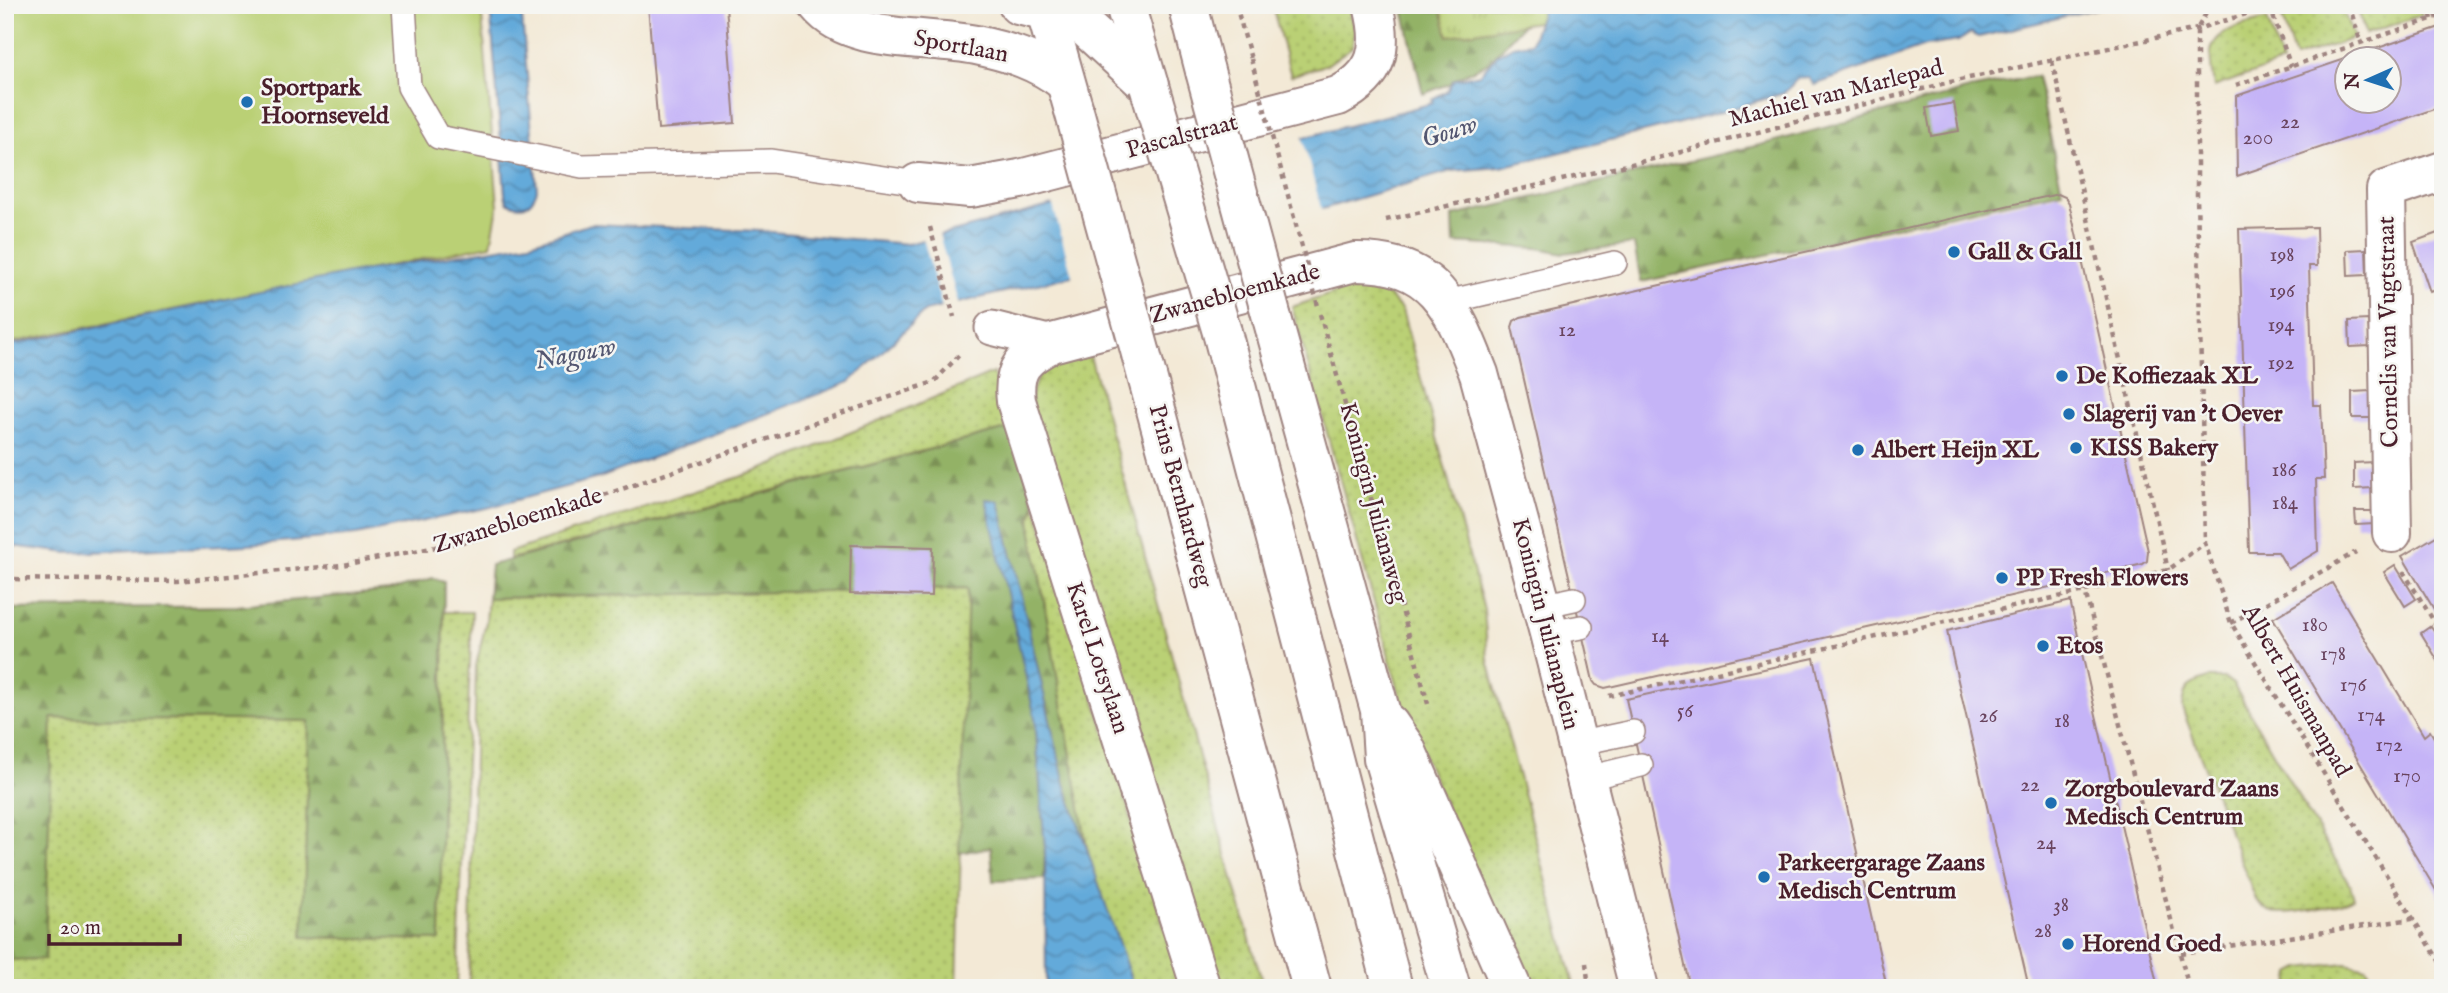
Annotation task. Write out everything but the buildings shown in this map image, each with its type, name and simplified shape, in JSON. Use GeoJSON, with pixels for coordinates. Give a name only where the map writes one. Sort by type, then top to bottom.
{"type":"FeatureCollection","features":[{"type":"Feature","properties":{"kind":"main road","name":"Sportlaan"},"geometry":{"type":"LineString","coordinates":[[818,5],[830,18],[855,30],[975,45],[1036,62],[1069,94]]}},
{"type":"Feature","properties":{"kind":"main road"},"geometry":{"type":"LineString","coordinates":[[1125,5],[1222,332],[1392,988]]}},
{"type":"Feature","properties":{"kind":"main road","name":"Koningin Julianaweg"},"geometry":{"type":"LineString","coordinates":[[1188,5],[1380,710],[1383,758],[1451,988]]}},
{"type":"Feature","properties":{"kind":"main road","name":"Pascalstraat"},"geometry":{"type":"LineString","coordinates":[[918,183],[970,188],[1020,179],[1338,96],[1356,87],[1371,71],[1378,51],[1379,29],[1373,5]]}},
{"type":"Feature","properties":{"kind":"main road","name":"Prins Bernhardweg"},"geometry":{"type":"LineString","coordinates":[[1035,7],[1069,94],[1312,988]]}},
{"type":"Feature","properties":{"kind":"main road"},"geometry":{"type":"LineString","coordinates":[[1035,7],[1061,15],[1084,27],[1149,86]]}},
{"type":"Feature","properties":{"kind":"main road","name":"Cornelis van Vugtstraat"},"geometry":{"type":"LineString","coordinates":[[2387,535],[2386,190],[2443,172]]}},
{"type":"Feature","properties":{"kind":"main road","name":"Zwanebloemkade"},"geometry":{"type":"LineString","coordinates":[[1052,343],[1355,262],[1384,263],[1418,275]]}},
{"type":"Feature","properties":{"kind":"main road","name":"Koningin Julianaplein"},"geometry":{"type":"LineString","coordinates":[[1418,275],[1447,302],[1464,337],[1561,616],[1567,705],[1639,988]]}},
{"type":"Feature","properties":{"kind":"main road","name":"Karel Lotsylaan"},"geometry":{"type":"LineString","coordinates":[[1052,343],[1039,349],[1021,365],[1016,377],[1016,401],[1201,988]]}},
{"type":"Feature","properties":{"kind":"main road","name":"Koningin Julianaweg"},"geometry":{"type":"LineString","coordinates":[[1380,710],[1405,747],[1512,988]]}},
{"type":"Feature","properties":{"kind":"street"},"geometry":{"type":"LineString","coordinates":[[992,328],[1052,343]]}},
{"type":"Feature","properties":{"kind":"lane"},"geometry":{"type":"LineString","coordinates":[[404,5],[409,87],[438,137],[582,166],[771,161],[918,183]]}},
{"type":"Feature","properties":{"kind":"lane"},"geometry":{"type":"LineString","coordinates":[[1447,302],[1615,263]]}},
{"type":"Feature","properties":{"kind":"lane"},"geometry":{"type":"LineString","coordinates":[[1580,762],[1633,732]]}},
{"type":"Feature","properties":{"kind":"lane"},"geometry":{"type":"LineString","coordinates":[[1580,762],[1641,765]]}},
{"type":"Feature","properties":{"kind":"path","name":"Koningin Julianaweg"},"geometry":{"type":"LineString","coordinates":[[1236,5],[1432,717]]}},
{"type":"Feature","properties":{"kind":"path"},"geometry":{"type":"LineString","coordinates":[[2197,29],[2211,5]]}},
{"type":"Feature","properties":{"kind":"path"},"geometry":{"type":"LineString","coordinates":[[2349,5],[2361,43]]}},
{"type":"Feature","properties":{"kind":"path"},"geometry":{"type":"LineString","coordinates":[[2427,5],[2432,19]]}},
{"type":"Feature","properties":{"kind":"path","name":"Machiel van Marlepad"},"geometry":{"type":"LineString","coordinates":[[1409,215],[1662,157],[1946,83],[2197,29],[2273,6],[2291,67]]}},
{"type":"Feature","properties":{"kind":"path"},"geometry":{"type":"LineString","coordinates":[[2236,85],[2443,15]]}},
{"type":"Feature","properties":{"kind":"path","name":"Albert Huismanpad"},"geometry":{"type":"LineString","coordinates":[[2197,29],[2197,195],[2205,542],[2231,623],[2443,967]]}},
{"type":"Feature","properties":{"kind":"path"},"geometry":{"type":"LineString","coordinates":[[2052,61],[2168,570]]}},
{"type":"Feature","properties":{"kind":"path"},"geometry":{"type":"LineString","coordinates":[[932,236],[953,310]]}},
{"type":"Feature","properties":{"kind":"path","name":"Zwanebloemkade"},"geometry":{"type":"LineString","coordinates":[[5,579],[178,581],[342,565],[474,540],[934,382],[962,352],[992,328]]}},
{"type":"Feature","properties":{"kind":"path"},"geometry":{"type":"LineString","coordinates":[[2231,623],[2387,535],[2443,636]]}},
{"type":"Feature","properties":{"kind":"path"},"geometry":{"type":"LineString","coordinates":[[1567,705],[2085,592],[2168,570],[2205,542]]}},
{"type":"Feature","properties":{"kind":"path"},"geometry":{"type":"LineString","coordinates":[[2085,592],[2189,988]]}},
{"type":"Feature","properties":{"kind":"path"},"geometry":{"type":"LineString","coordinates":[[2181,953],[2413,919]]}},
{"type":"Feature","properties":{"kind":"green space","name":"Sportpark Hoornseveld"},"geometry":{"type":"Polygon","coordinates":[[[5,5],[481,5],[498,206],[491,245],[5,344],[5,5]]]}},
{"type":"Feature","properties":{"kind":"green space"},"geometry":{"type":"Polygon","coordinates":[[[1272,5],[1349,5],[1355,31],[1352,47],[1328,64],[1291,76],[1272,5]]]}},
{"type":"Feature","properties":{"kind":"green space"},"geometry":{"type":"Polygon","coordinates":[[[1402,5],[1541,5],[1489,62],[1449,84],[1423,94],[1402,5]]]}},
{"type":"Feature","properties":{"kind":"green space"},"geometry":{"type":"Polygon","coordinates":[[[1440,5],[1646,5],[1448,36],[1440,5]]]}},
{"type":"Feature","properties":{"kind":"green space"},"geometry":{"type":"Polygon","coordinates":[[[2321,5],[2341,5],[2354,38],[2295,58],[2282,18],[2321,5]]]}},
{"type":"Feature","properties":{"kind":"green space"},"geometry":{"type":"Polygon","coordinates":[[[2357,5],[2419,5],[2422,15],[2365,34],[2357,5]]]}},
{"type":"Feature","properties":{"kind":"green space"},"geometry":{"type":"Polygon","coordinates":[[[2267,19],[2282,63],[2214,87],[2211,52],[2219,37],[2233,28],[2267,19]]]}},
{"type":"Feature","properties":{"kind":"green space"},"geometry":{"type":"Polygon","coordinates":[[[2037,76],[2062,191],[1641,282],[1634,244],[1564,253],[1537,248],[1454,243],[1453,216],[1764,144],[1970,89],[2037,76]]]}},
{"type":"Feature","properties":{"kind":"green space"},"geometry":{"type":"Polygon","coordinates":[[[1349,288],[1383,289],[1402,310],[1484,610],[1488,660],[1575,988],[1524,988],[1404,710],[1292,307],[1349,288]]]}},
{"type":"Feature","properties":{"kind":"green space"},"geometry":{"type":"Polygon","coordinates":[[[1086,342],[1264,988],[1217,988],[1029,400],[1038,377],[1050,363],[1086,342]]]}},
{"type":"Feature","properties":{"kind":"green space"},"geometry":{"type":"Polygon","coordinates":[[[993,373],[1011,428],[510,559],[510,552],[758,471],[993,373]]]}},
{"type":"Feature","properties":{"kind":"green space"},"geometry":{"type":"Polygon","coordinates":[[[1011,428],[1035,504],[1030,521],[1089,859],[1065,784],[1035,718],[1045,850],[1044,879],[993,881],[991,847],[959,853],[968,588],[488,598],[491,565],[1011,428]]]}},
{"type":"Feature","properties":{"kind":"green space"},"geometry":{"type":"Polygon","coordinates":[[[1035,504],[1183,988],[1134,988],[1089,859],[1030,521],[1035,504]]]}},
{"type":"Feature","properties":{"kind":"green space"},"geometry":{"type":"Polygon","coordinates":[[[433,578],[444,582],[440,940],[303,937],[309,721],[52,718],[45,959],[5,960],[5,609],[237,606],[389,591],[433,578]]]}},
{"type":"Feature","properties":{"kind":"green space"},"geometry":{"type":"Polygon","coordinates":[[[968,588],[957,988],[469,988],[476,666],[486,622],[488,598],[968,588]]]}},
{"type":"Feature","properties":{"kind":"green space"},"geometry":{"type":"Polygon","coordinates":[[[444,612],[472,612],[457,988],[5,988],[5,960],[45,959],[51,718],[309,721],[304,937],[440,940],[444,612]]]}},
{"type":"Feature","properties":{"kind":"green space"},"geometry":{"type":"Polygon","coordinates":[[[2208,678],[2224,678],[2233,684],[2350,885],[2354,898],[2325,907],[2287,913],[2269,911],[2256,900],[2182,708],[2188,687],[2208,678]]]}},
{"type":"Feature","properties":{"kind":"green space"},"geometry":{"type":"Polygon","coordinates":[[[2346,963],[2366,968],[2382,988],[2289,988],[2291,973],[2300,968],[2346,963]]]}},
{"type":"Feature","properties":{"kind":"water"},"geometry":{"type":"Polygon","coordinates":[[[490,5],[521,5],[537,190],[532,200],[522,206],[507,202],[505,194],[490,5]]]}},
{"type":"Feature","properties":{"kind":"water"},"geometry":{"type":"Polygon","coordinates":[[[1544,5],[2111,5],[1979,37],[1971,33],[1958,41],[1925,46],[1814,85],[1808,77],[1797,79],[1784,93],[1708,116],[1501,167],[1451,171],[1329,207],[1071,276],[925,311],[850,382],[602,477],[487,508],[356,535],[247,545],[68,553],[5,545],[5,346],[349,273],[530,243],[591,224],[760,231],[908,244],[1433,103],[1432,99],[1447,91],[1453,80],[1480,74],[1498,54],[1513,46],[1531,43],[1544,5]]]}},
{"type":"Feature","properties":{"kind":"water"},"geometry":{"type":"Polygon","coordinates":[[[986,499],[999,501],[1065,784],[1134,988],[1046,988],[1045,850],[1035,718],[986,499]]]}},
{"type":"Feature","properties":{"kind":"pier"},"geometry":{"type":"Polygon","coordinates":[[[1302,136],[1322,212],[1073,279],[1052,202],[1302,136]]]}},
{"type":"Feature","properties":{"kind":"pier"},"geometry":{"type":"Polygon","coordinates":[[[939,234],[959,307],[943,311],[923,238],[939,234]]]}},
{"type":"Feature","properties":{"kind":"place","name":"Sportpark Hoornseveld"},"geometry":{"type":"Point","coordinates":[247,102]}},
{"type":"Feature","properties":{"kind":"place","name":"Gall & Gall"},"geometry":{"type":"Point","coordinates":[1954,252]}},
{"type":"Feature","properties":{"kind":"place","name":"De Koffiezaak XL"},"geometry":{"type":"Point","coordinates":[2062,376]}},
{"type":"Feature","properties":{"kind":"place","name":"Slagerij van 't Oever"},"geometry":{"type":"Point","coordinates":[2069,414]}},
{"type":"Feature","properties":{"kind":"place","name":"KISS Bakery"},"geometry":{"type":"Point","coordinates":[2076,448]}},
{"type":"Feature","properties":{"kind":"place","name":"Albert Heijn XL"},"geometry":{"type":"Point","coordinates":[1858,450]}},
{"type":"Feature","properties":{"kind":"place","name":"PP Fresh Flowers"},"geometry":{"type":"Point","coordinates":[2002,578]}},
{"type":"Feature","properties":{"kind":"place","name":"Etos"},"geometry":{"type":"Point","coordinates":[2043,646]}},
{"type":"Feature","properties":{"kind":"place","name":"Zorgboulevard Zaans Medisch Centrum"},"geometry":{"type":"Point","coordinates":[2051,803]}},
{"type":"Feature","properties":{"kind":"place","name":"Parkeergarage Zaans Medisch Centrum"},"geometry":{"type":"Point","coordinates":[1764,877]}},
{"type":"Feature","properties":{"kind":"place","name":"Horend Goed"},"geometry":{"type":"Point","coordinates":[2068,944]}},
{"type":"Feature","properties":{"kind":"water label","name":"Gouw"},"geometry":{"type":"Point","coordinates":[1449,132]}},
{"type":"Feature","properties":{"kind":"water label","name":"Nagouw"},"geometry":{"type":"Point","coordinates":[575,354]}}]}
